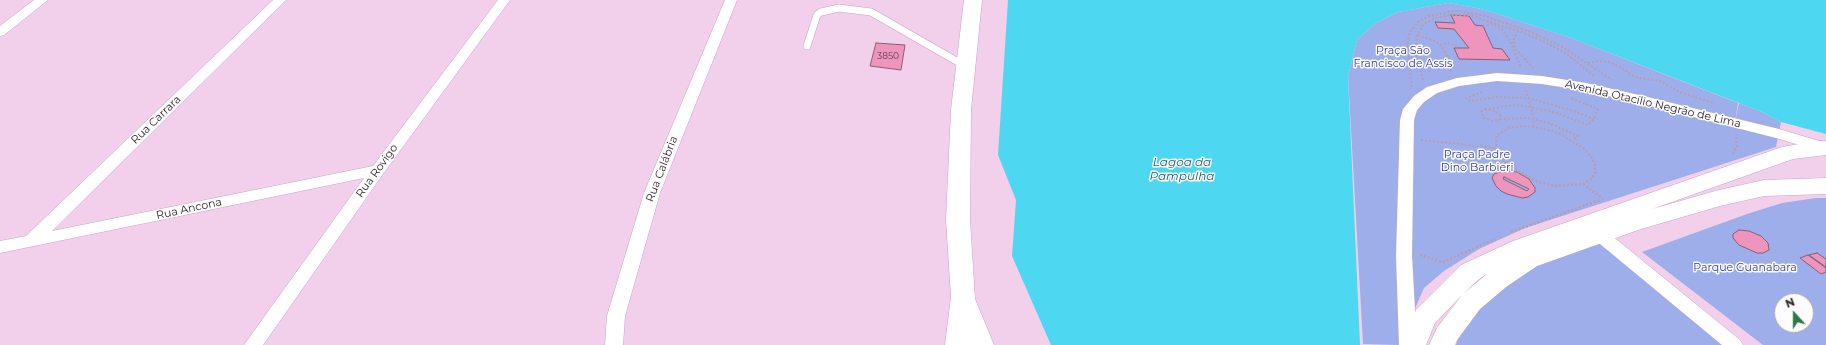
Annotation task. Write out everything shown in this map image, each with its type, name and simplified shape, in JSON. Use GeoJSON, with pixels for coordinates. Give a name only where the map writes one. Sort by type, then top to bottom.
{"type":"FeatureCollection","features":[{"type":"Feature","properties":{"kind":"street"},"geometry":{"type":"LineString","coordinates":[[0,32],[42,0]]}},
{"type":"Feature","properties":{"kind":"street","name":"Rua Carrara"},"geometry":{"type":"LineString","coordinates":[[31,241],[280,0]]}},
{"type":"Feature","properties":{"kind":"street","name":"Rua Rovigo"},"geometry":{"type":"LineString","coordinates":[[253,345],[378,170],[504,0]]}},
{"type":"Feature","properties":{"kind":"street","name":"Rua Calábria"},"geometry":{"type":"LineString","coordinates":[[614,345],[616,316],[652,192],[731,0]]}},
{"type":"Feature","properties":{"kind":"street"},"geometry":{"type":"LineString","coordinates":[[958,345],[963,297],[958,220],[961,110],[973,0]]}},
{"type":"Feature","properties":{"kind":"street","name":"Avenida Otacílio Negrão de Lima"},"geometry":{"type":"LineString","coordinates":[[1408,345],[1404,251],[1407,120],[1410,109],[1419,99],[1432,90],[1456,82],[1497,77],[1528,84],[1542,80],[1586,87],[1639,99],[1779,134],[1821,151]]}},
{"type":"Feature","properties":{"kind":"street","name":"Avenida Otacílio Negrão de Lima"},"geometry":{"type":"LineString","coordinates":[[1412,345],[1425,317],[1470,272],[1521,247],[1782,155],[1821,151]]}},
{"type":"Feature","properties":{"kind":"street","name":"Rua Ancona"},"geometry":{"type":"LineString","coordinates":[[0,247],[378,170]]}},
{"type":"Feature","properties":{"kind":"street"},"geometry":{"type":"LineString","coordinates":[[1442,345],[1446,335],[1471,302],[1497,280],[1528,260],[1640,221],[1764,188],[1826,174]]}},
{"type":"Feature","properties":{"kind":"street"},"geometry":{"type":"LineString","coordinates":[[1764,188],[1826,186]]}},
{"type":"Feature","properties":{"kind":"street"},"geometry":{"type":"LineString","coordinates":[[1600,235],[1734,345]]}},
{"type":"Feature","properties":{"kind":"street"},"geometry":{"type":"LineString","coordinates":[[963,297],[981,345]]}},
{"type":"Feature","properties":{"kind":"lane"},"geometry":{"type":"LineString","coordinates":[[807,46],[817,15],[821,12],[839,8],[871,12],[966,67]]}},
{"type":"Feature","properties":{"kind":"path"},"geometry":{"type":"LineString","coordinates":[[1412,87],[1408,44],[1410,32],[1418,22],[1424,19],[1449,12],[1470,12],[1534,33],[1564,48],[1639,99]]}},
{"type":"Feature","properties":{"kind":"path"},"geometry":{"type":"LineString","coordinates":[[1423,81],[1416,52],[1418,35],[1424,24],[1435,18],[1450,14],[1469,15],[1518,30],[1545,42],[1568,55],[1597,79]]}},
{"type":"Feature","properties":{"kind":"path"},"geometry":{"type":"LineString","coordinates":[[1483,26],[1491,24],[1501,28],[1510,41],[1528,84],[1525,88],[1534,119],[1532,126]]}},
{"type":"Feature","properties":{"kind":"path"},"geometry":{"type":"LineString","coordinates":[[1518,30],[1513,41],[1516,48],[1524,59],[1538,72]]}},
{"type":"Feature","properties":{"kind":"path"},"geometry":{"type":"LineString","coordinates":[[1418,35],[1429,38],[1440,45],[1451,60],[1451,73]]}},
{"type":"Feature","properties":{"kind":"path"},"geometry":{"type":"LineString","coordinates":[[1440,45],[1448,43],[1456,46]]}},
{"type":"Feature","properties":{"kind":"path"},"geometry":{"type":"LineString","coordinates":[[1588,63],[1600,61],[1609,62],[1619,66],[1631,75],[1639,78],[1660,81],[1679,92],[1706,100],[1718,106]]}},
{"type":"Feature","properties":{"kind":"path"},"geometry":{"type":"LineString","coordinates":[[1485,91],[1466,98],[1471,101],[1496,97],[1528,98],[1574,111],[1594,119]]}},
{"type":"Feature","properties":{"kind":"path"},"geometry":{"type":"LineString","coordinates":[[1564,96],[1586,103],[1598,109],[1594,119],[1588,124],[1557,113],[1515,105],[1486,109],[1480,112],[1484,118],[1493,121],[1517,117],[1549,123],[1578,136],[1573,140]]}},
{"type":"Feature","properties":{"kind":"path"},"geometry":{"type":"LineString","coordinates":[[1486,109],[1495,111],[1500,115],[1500,119]]}},
{"type":"Feature","properties":{"kind":"path"},"geometry":{"type":"LineString","coordinates":[[1516,126],[1532,126],[1560,134],[1573,140],[1591,156],[1595,165],[1595,173],[1591,179],[1583,184],[1570,186],[1555,186],[1539,182],[1510,167],[1501,157],[1496,148],[1496,138],[1504,131],[1516,126]]}},
{"type":"Feature","properties":{"kind":"path"},"geometry":{"type":"LineString","coordinates":[[1407,139],[1496,148]]}},
{"type":"Feature","properties":{"kind":"path"},"geometry":{"type":"LineString","coordinates":[[1583,184],[1603,199]]}},
{"type":"Feature","properties":{"kind":"path"},"geometry":{"type":"LineString","coordinates":[[1404,251],[1443,262]]}},
{"type":"Feature","properties":{"kind":"green space","name":"Praça Padre Dino Barbieri"},"geometry":{"type":"Polygon","coordinates":[[[1448,3],[1495,13],[1571,38],[1738,103],[1735,122],[1739,103],[1762,112],[1781,122],[1776,147],[1525,228],[1479,249],[1444,271],[1424,288],[1399,345],[1363,344],[1348,76],[1357,40],[1376,23],[1398,12],[1448,3]]]}},
{"type":"Feature","properties":{"kind":"green space","name":"Parque Guanabara"},"geometry":{"type":"Polygon","coordinates":[[[1826,198],[1826,345],[1763,345],[1642,252],[1782,203],[1826,198]]]}},
{"type":"Feature","properties":{"kind":"green space"},"geometry":{"type":"Polygon","coordinates":[[[1593,234],[1728,345],[1456,345],[1467,309],[1508,273],[1593,234]]]}},
{"type":"Feature","properties":{"kind":"water","name":"Lagoa da Pampulha"},"geometry":{"type":"Polygon","coordinates":[[[1008,0],[1826,0],[1826,134],[1781,122],[1762,112],[1571,38],[1495,13],[1448,3],[1398,12],[1376,23],[1357,40],[1348,76],[1360,345],[1051,345],[1012,256],[1016,200],[998,155],[1008,0]]]}},
{"type":"Feature","properties":{"kind":"building"},"geometry":{"type":"Polygon","coordinates":[[[1451,15],[1469,16],[1475,25],[1483,26],[1493,48],[1502,49],[1510,60],[1459,59],[1454,48],[1469,48],[1454,29],[1438,28],[1435,22],[1455,23],[1451,15]]]}},
{"type":"Feature","properties":{"kind":"building"},"geometry":{"type":"Polygon","coordinates":[[[876,43],[905,45],[901,70],[870,66],[876,43]]]}},
{"type":"Feature","properties":{"kind":"building"},"geometry":{"type":"Polygon","coordinates":[[[1503,171],[1517,172],[1529,179],[1535,188],[1535,192],[1528,197],[1522,198],[1501,191],[1496,186],[1492,178],[1494,174],[1503,171]]]}},
{"type":"Feature","properties":{"kind":"building"},"geometry":{"type":"Polygon","coordinates":[[[1504,177],[1529,189],[1527,191],[1503,179],[1504,177]]]}},
{"type":"Feature","properties":{"kind":"building"},"geometry":{"type":"Polygon","coordinates":[[[1739,230],[1749,231],[1761,236],[1768,243],[1769,250],[1763,253],[1757,253],[1739,245],[1733,238],[1733,234],[1739,230]]]}},
{"type":"Feature","properties":{"kind":"building"},"geometry":{"type":"Polygon","coordinates":[[[1817,253],[1826,259],[1826,267],[1809,255],[1817,253]]]}},
{"type":"Feature","properties":{"kind":"building"},"geometry":{"type":"Polygon","coordinates":[[[1808,255],[1826,268],[1826,272],[1821,274],[1800,258],[1808,255]]]}},
{"type":"Feature","properties":{"kind":"park label","name":"Praça São Francisco de Assis"},"geometry":{"type":"Point","coordinates":[1403,57]}}]}
